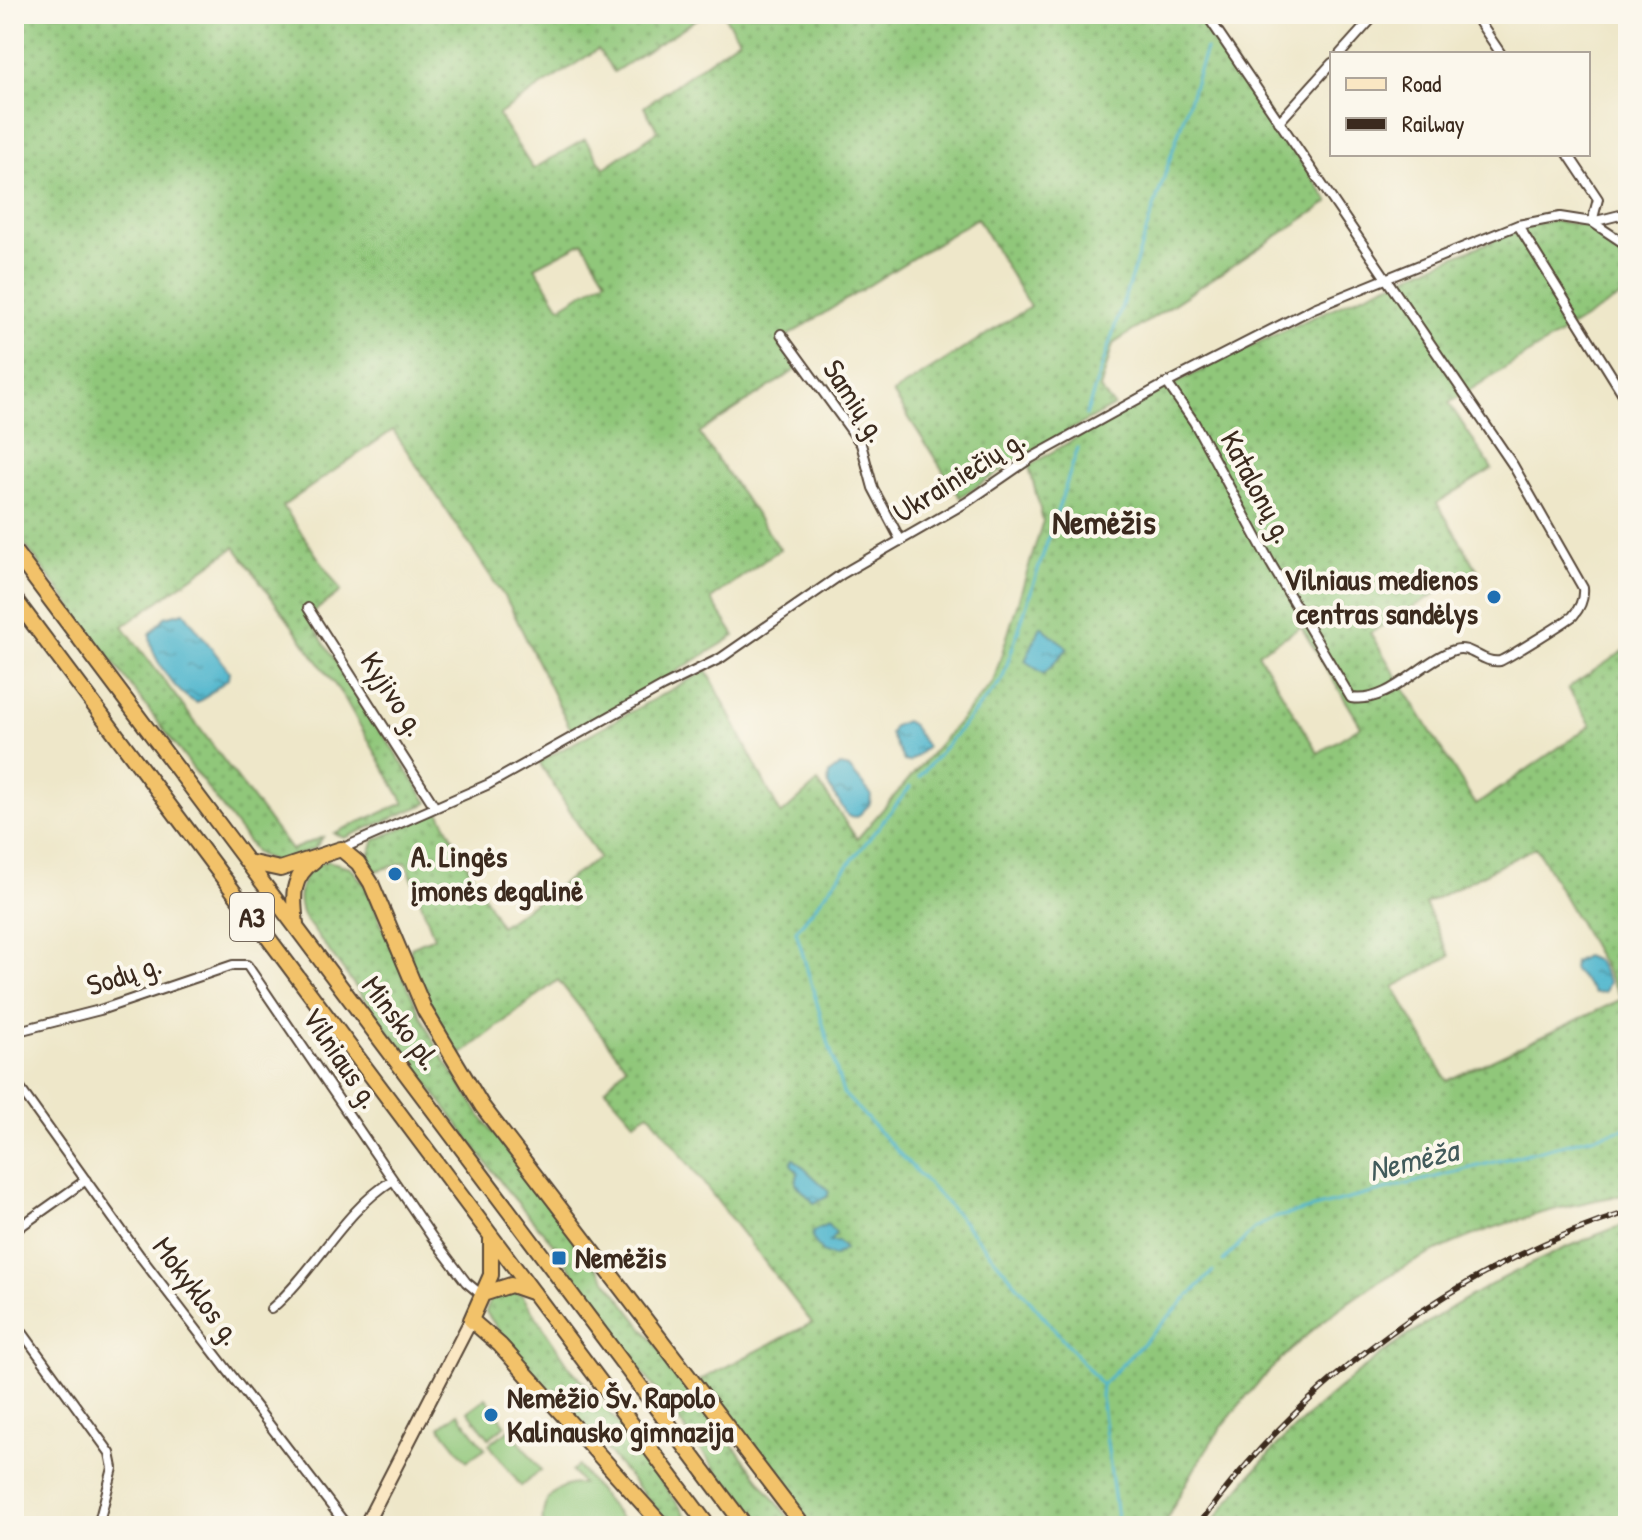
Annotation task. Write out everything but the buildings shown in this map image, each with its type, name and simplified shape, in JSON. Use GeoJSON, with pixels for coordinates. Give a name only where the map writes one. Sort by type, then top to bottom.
{"type":"FeatureCollection","features":[{"type":"Feature","properties":{"kind":"highway","name":"Minsko pl."},"geometry":{"type":"LineString","coordinates":[[14,551],[745,1526]]}},
{"type":"Feature","properties":{"kind":"highway","name":"Minsko pl."},"geometry":{"type":"LineString","coordinates":[[14,598],[708,1526]]}},
{"type":"Feature","properties":{"kind":"highway"},"geometry":{"type":"LineString","coordinates":[[248,862],[280,869],[341,849],[358,863],[371,883],[425,1011],[482,1106],[803,1526]]}},
{"type":"Feature","properties":{"kind":"highway"},"geometry":{"type":"LineString","coordinates":[[297,927],[294,886],[300,873],[317,859]]}},
{"type":"Feature","properties":{"kind":"highway"},"geometry":{"type":"LineString","coordinates":[[491,1235],[493,1264],[485,1294],[471,1320],[511,1356],[615,1468],[663,1526]]}},
{"type":"Feature","properties":{"kind":"highway"},"geometry":{"type":"LineString","coordinates":[[485,1294],[511,1285],[535,1294]]}},
{"type":"Feature","properties":{"kind":"main road"},"geometry":{"type":"LineString","coordinates":[[365,1526],[471,1320]]}},
{"type":"Feature","properties":{"kind":"street"},"geometry":{"type":"LineString","coordinates":[[1206,14],[1388,277]]}},
{"type":"Feature","properties":{"kind":"street"},"geometry":{"type":"LineString","coordinates":[[1342,52],[1376,14]]}},
{"type":"Feature","properties":{"kind":"street"},"geometry":{"type":"LineString","coordinates":[[1474,14],[1500,52]]}},
{"type":"Feature","properties":{"kind":"street"},"geometry":{"type":"LineString","coordinates":[[1279,122],[1330,65]]}},
{"type":"Feature","properties":{"kind":"street"},"geometry":{"type":"LineString","coordinates":[[1569,156],[1598,199],[1592,222],[1628,246]]}},
{"type":"Feature","properties":{"kind":"street","name":"Ukrainiečių g."},"geometry":{"type":"LineString","coordinates":[[341,849],[489,784],[662,687],[721,658],[842,574],[901,541],[1031,458],[1167,383],[1314,308],[1518,225],[1542,218],[1592,222],[1628,213]]}},
{"type":"Feature","properties":{"kind":"street"},"geometry":{"type":"LineString","coordinates":[[1518,225],[1628,402]]}},
{"type":"Feature","properties":{"kind":"street","name":"Katalonų g."},"geometry":{"type":"LineString","coordinates":[[1167,383],[1194,422],[1242,514],[1351,698],[1383,694],[1435,658],[1458,648],[1467,649],[1479,658],[1500,661],[1572,616],[1584,593],[1513,465],[1388,277]]}},
{"type":"Feature","properties":{"kind":"street","name":"Samių g."},"geometry":{"type":"LineString","coordinates":[[781,334],[861,444],[873,488],[901,541]]}},
{"type":"Feature","properties":{"kind":"street","name":"Kyjivo g."},"geometry":{"type":"LineString","coordinates":[[308,608],[435,807]]}},
{"type":"Feature","properties":{"kind":"street","name":"Sodų g."},"geometry":{"type":"LineString","coordinates":[[14,1032],[100,1010],[233,965],[247,965]]}},
{"type":"Feature","properties":{"kind":"street","name":"Vilniaus g."},"geometry":{"type":"LineString","coordinates":[[247,965],[466,1282],[485,1294]]}},
{"type":"Feature","properties":{"kind":"street","name":"Mokyklos g."},"geometry":{"type":"LineString","coordinates":[[14,1080],[173,1299],[347,1526]]}},
{"type":"Feature","properties":{"kind":"street"},"geometry":{"type":"LineString","coordinates":[[14,1231],[86,1180]]}},
{"type":"Feature","properties":{"kind":"street"},"geometry":{"type":"LineString","coordinates":[[271,1309],[305,1278],[364,1202],[393,1180]]}},
{"type":"Feature","properties":{"kind":"street"},"geometry":{"type":"LineString","coordinates":[[14,1321],[110,1453],[113,1468],[98,1526]]}},
{"type":"Feature","properties":{"kind":"green space"},"geometry":{"type":"Polygon","coordinates":[[[14,14],[705,14],[614,72],[598,49],[498,115],[533,169],[585,139],[604,168],[658,131],[644,107],[739,39],[723,14],[1201,14],[1329,202],[1113,344],[1100,389],[1114,406],[1032,451],[960,497],[893,393],[1030,307],[977,218],[778,342],[797,369],[699,433],[780,549],[711,599],[735,636],[573,734],[509,604],[393,430],[283,506],[341,591],[307,617],[428,803],[344,838],[334,833],[404,803],[345,699],[235,547],[123,626],[291,850],[323,837],[315,848],[278,863],[257,854],[14,530],[14,14]],[[583,242],[535,267],[560,307],[606,279],[583,242]]]}},
{"type":"Feature","properties":{"kind":"green space"},"geometry":{"type":"Polygon","coordinates":[[[1554,221],[1589,226],[1628,252],[1628,292],[1449,403],[1492,469],[1437,503],[1477,569],[1370,633],[1476,805],[1591,725],[1568,688],[1628,648],[1628,1194],[1508,1223],[1453,1244],[1401,1269],[1352,1299],[1306,1336],[1263,1378],[1222,1427],[1163,1526],[812,1526],[700,1380],[812,1323],[649,1113],[634,1122],[605,1089],[626,1066],[558,980],[458,1057],[410,963],[411,947],[434,937],[406,862],[372,872],[368,858],[375,840],[439,811],[500,926],[599,858],[539,762],[707,670],[781,815],[818,782],[857,839],[993,682],[1043,521],[1029,466],[1150,397],[1276,334],[1535,224],[1554,221]],[[1301,627],[1258,653],[1318,753],[1361,726],[1301,627]],[[1536,847],[1425,904],[1450,956],[1394,987],[1447,1081],[1622,999],[1536,847]]]}},
{"type":"Feature","properties":{"kind":"green space"},"geometry":{"type":"Polygon","coordinates":[[[327,861],[350,867],[365,885],[419,1012],[441,1055],[483,1119],[795,1526],[758,1526],[614,1334],[555,1246],[506,1189],[303,916],[299,899],[302,883],[311,870],[327,861]]]}},
{"type":"Feature","properties":{"kind":"green space"},"geometry":{"type":"Polygon","coordinates":[[[1628,1223],[1628,1526],[1210,1526],[1250,1475],[1295,1428],[1344,1384],[1396,1344],[1509,1275],[1628,1223]]]}},
{"type":"Feature","properties":{"kind":"green space"},"geometry":{"type":"Polygon","coordinates":[[[503,1289],[522,1295],[571,1369],[599,1398],[694,1526],[670,1526],[609,1453],[512,1349],[486,1312],[491,1295],[503,1289]]]}},
{"type":"Feature","properties":{"kind":"green space"},"geometry":{"type":"Polygon","coordinates":[[[486,1398],[506,1425],[489,1438],[468,1411],[486,1398]]]}},
{"type":"Feature","properties":{"kind":"green space"},"geometry":{"type":"Polygon","coordinates":[[[458,1413],[485,1448],[467,1461],[440,1427],[458,1413]]]}},
{"type":"Feature","properties":{"kind":"green space"},"geometry":{"type":"Polygon","coordinates":[[[510,1429],[541,1470],[521,1486],[489,1444],[510,1429]]]}},
{"type":"Feature","properties":{"kind":"green space"},"geometry":{"type":"Polygon","coordinates":[[[578,1466],[627,1526],[543,1526],[544,1508],[552,1495],[565,1486],[582,1484],[571,1471],[578,1466]]]}},
{"type":"Feature","properties":{"kind":"water"},"geometry":{"type":"Polygon","coordinates":[[[184,612],[229,671],[228,679],[197,703],[173,683],[159,664],[151,643],[150,634],[165,617],[184,612]]]}},
{"type":"Feature","properties":{"kind":"water"},"geometry":{"type":"Polygon","coordinates":[[[1041,626],[1068,648],[1044,674],[1025,661],[1041,626]]]}},
{"type":"Feature","properties":{"kind":"water"},"geometry":{"type":"Polygon","coordinates":[[[905,721],[912,725],[927,747],[909,762],[904,761],[890,734],[894,726],[905,721]]]}},
{"type":"Feature","properties":{"kind":"water"},"geometry":{"type":"Polygon","coordinates":[[[840,766],[849,768],[871,794],[870,804],[857,817],[848,816],[828,785],[829,774],[840,766]]]}},
{"type":"Feature","properties":{"kind":"water"},"geometry":{"type":"Polygon","coordinates":[[[1585,956],[1597,961],[1609,982],[1605,992],[1595,993],[1573,969],[1574,962],[1585,956]]]}},
{"type":"Feature","properties":{"kind":"water"},"geometry":{"type":"Polygon","coordinates":[[[793,1158],[829,1191],[827,1197],[814,1203],[796,1184],[798,1173],[791,1164],[793,1158]]]}},
{"type":"Feature","properties":{"kind":"water"},"geometry":{"type":"Polygon","coordinates":[[[827,1224],[836,1233],[830,1242],[838,1242],[845,1249],[833,1257],[822,1252],[812,1238],[813,1232],[827,1224]]]}},
{"type":"Feature","properties":{"kind":"waterway"},"geometry":{"type":"LineString","coordinates":[[1086,415],[1206,49]]}},
{"type":"Feature","properties":{"kind":"waterway"},"geometry":{"type":"LineString","coordinates":[[919,777],[1002,680],[1078,448]]}},
{"type":"Feature","properties":{"kind":"waterway"},"geometry":{"type":"LineString","coordinates":[[910,787],[796,931],[843,1093],[959,1217],[1102,1385]]}},
{"type":"Feature","properties":{"kind":"waterway","name":"Nemėža"},"geometry":{"type":"LineString","coordinates":[[1223,1261],[1255,1228],[1274,1218],[1628,1128]]}},
{"type":"Feature","properties":{"kind":"waterway","name":"Nemėža"},"geometry":{"type":"LineString","coordinates":[[1118,1526],[1102,1385],[1213,1271]]}},
{"type":"Feature","properties":{"kind":"railway"},"geometry":{"type":"LineString","coordinates":[[1198,1526],[1239,1473],[1285,1424],[1334,1377],[1388,1335],[1444,1297],[1504,1263],[1565,1235],[1628,1212]]}},
{"type":"Feature","properties":{"kind":"place","name":"Vilniaus medienos centras sandėlys"},"geometry":{"type":"Point","coordinates":[1494,597]}},
{"type":"Feature","properties":{"kind":"place","name":"A. Lingės įmonės degalinė"},"geometry":{"type":"Point","coordinates":[395,874]}},
{"type":"Feature","properties":{"kind":"place","name":"Nemėžis"},"geometry":{"type":"Point","coordinates":[559,1258]}},
{"type":"Feature","properties":{"kind":"place","name":"Nemėžio Šv. Rapolo Kalinausko gimnazija"},"geometry":{"type":"Point","coordinates":[491,1415]}},
{"type":"Feature","properties":{"kind":"district","name":"Nemėžis"},"geometry":{"type":"Point","coordinates":[1104,522]}}]}
